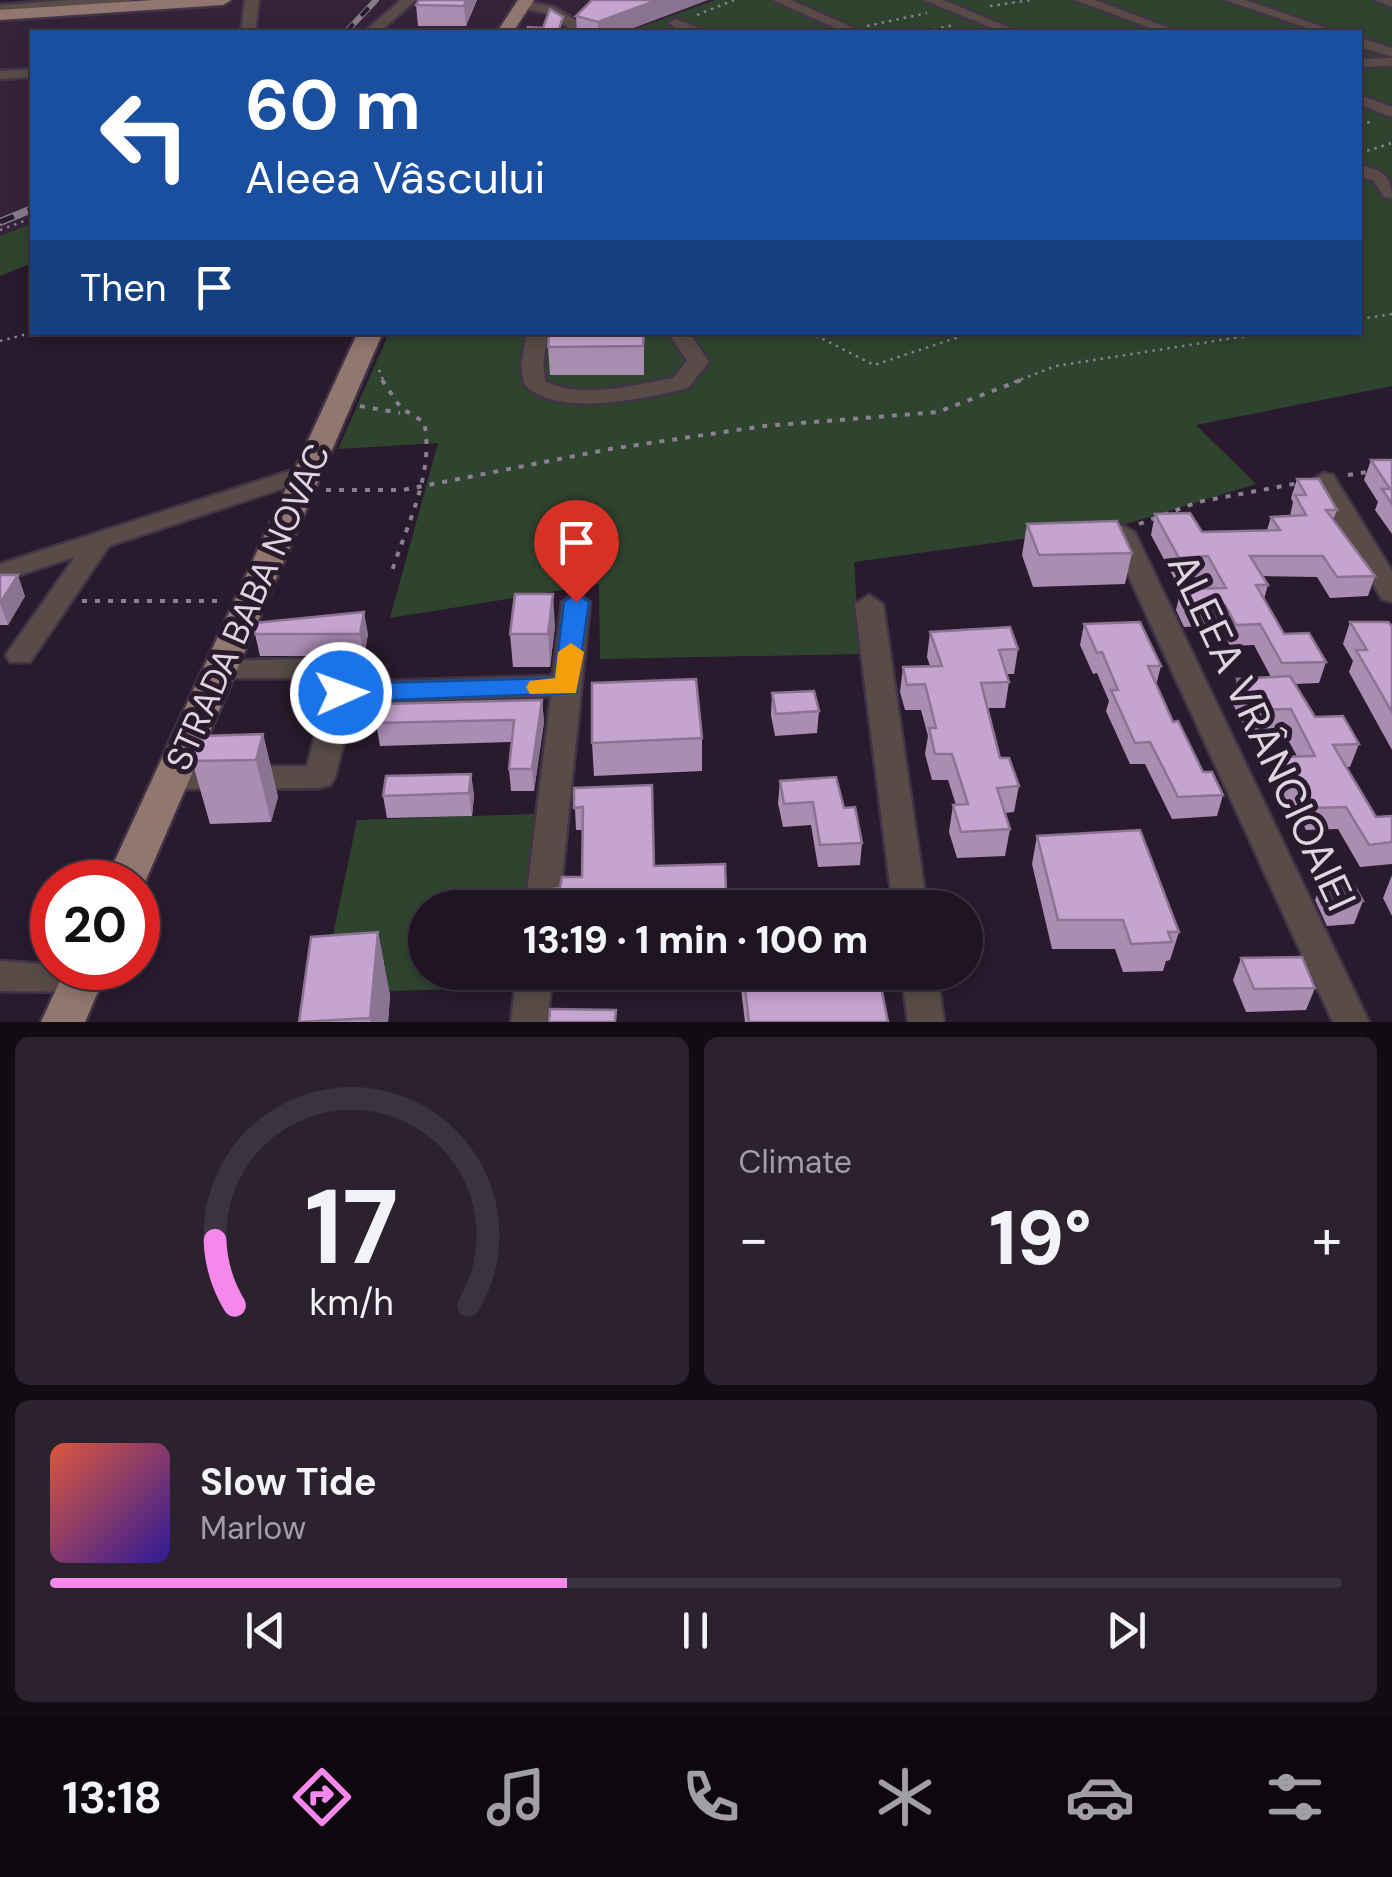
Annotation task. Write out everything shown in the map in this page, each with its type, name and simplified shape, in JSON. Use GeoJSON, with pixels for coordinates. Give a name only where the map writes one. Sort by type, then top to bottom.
{"type":"FeatureCollection","features":[{"type":"Feature","properties":{"kind":"main road"},"geometry":{"type":"LineString","coordinates":[[0,12],[224,0]]}},
{"type":"Feature","properties":{"kind":"main road"},"geometry":{"type":"LineString","coordinates":[[506,30],[519,4]]}},
{"type":"Feature","properties":{"kind":"main road","name":"STRADA BABA NOVAC"},"geometry":{"type":"LineString","coordinates":[[135,860],[370,335]]}},
{"type":"Feature","properties":{"kind":"main road"},"geometry":{"type":"LineString","coordinates":[[63,1022],[77,990]]}},
{"type":"Feature","properties":{"kind":"street"},"geometry":{"type":"LineString","coordinates":[[41,6],[61,0]]}},
{"type":"Feature","properties":{"kind":"street"},"geometry":{"type":"LineString","coordinates":[[0,12],[124,0]]}},
{"type":"Feature","properties":{"kind":"street"},"geometry":{"type":"LineString","coordinates":[[248,30],[252,0]]}},
{"type":"Feature","properties":{"kind":"street"},"geometry":{"type":"LineString","coordinates":[[373,30],[408,0]]}},
{"type":"Feature","properties":{"kind":"street"},"geometry":{"type":"LineString","coordinates":[[780,0],[850,30]]}},
{"type":"Feature","properties":{"kind":"street"},"geometry":{"type":"LineString","coordinates":[[932,0],[1008,30]]}},
{"type":"Feature","properties":{"kind":"street"},"geometry":{"type":"LineString","coordinates":[[1082,0],[1167,30]]}},
{"type":"Feature","properties":{"kind":"street"},"geometry":{"type":"LineString","coordinates":[[1232,0],[1325,30]]}},
{"type":"Feature","properties":{"kind":"street"},"geometry":{"type":"LineString","coordinates":[[1382,0],[1392,3]]}},
{"type":"Feature","properties":{"kind":"street"},"geometry":{"type":"LineString","coordinates":[[519,4],[553,11],[575,26],[574,30]]}},
{"type":"Feature","properties":{"kind":"street"},"geometry":{"type":"LineString","coordinates":[[676,23],[692,30]]}},
{"type":"Feature","properties":{"kind":"street"},"geometry":{"type":"LineString","coordinates":[[1362,43],[1392,53]]}},
{"type":"Feature","properties":{"kind":"street"},"geometry":{"type":"LineString","coordinates":[[1362,63],[1392,62]]}},
{"type":"Feature","properties":{"kind":"street"},"geometry":{"type":"LineString","coordinates":[[0,75],[30,72]]}},
{"type":"Feature","properties":{"kind":"street"},"geometry":{"type":"LineString","coordinates":[[1362,101],[1392,112]]}},
{"type":"Feature","properties":{"kind":"street"},"geometry":{"type":"LineString","coordinates":[[1362,171],[1381,178],[1390,192]]}},
{"type":"Feature","properties":{"kind":"street"},"geometry":{"type":"LineString","coordinates":[[537,335],[532,365],[534,384],[569,395],[680,384],[698,362],[680,335]]}},
{"type":"Feature","properties":{"kind":"street"},"geometry":{"type":"LineString","coordinates":[[1324,480],[1392,593]]}},
{"type":"Feature","properties":{"kind":"street"},"geometry":{"type":"LineString","coordinates":[[0,573],[304,482]]}},
{"type":"Feature","properties":{"kind":"street","name":"ALEEA VRÂNCIOAIEI"},"geometry":{"type":"LineString","coordinates":[[1122,533],[1351,1022]]}},
{"type":"Feature","properties":{"kind":"street"},"geometry":{"type":"LineString","coordinates":[[20,655],[100,540]]}},
{"type":"Feature","properties":{"kind":"street"},"geometry":{"type":"LineString","coordinates":[[544,890],[576,602]]}},
{"type":"Feature","properties":{"kind":"street"},"geometry":{"type":"LineString","coordinates":[[868,604],[908,890]]}},
{"type":"Feature","properties":{"kind":"street"},"geometry":{"type":"LineString","coordinates":[[172,778],[319,777],[348,668],[221,668]]}},
{"type":"Feature","properties":{"kind":"street"},"geometry":{"type":"LineString","coordinates":[[341,693],[567,686]]}},
{"type":"Feature","properties":{"kind":"street"},"geometry":{"type":"LineString","coordinates":[[0,976],[30,975]]}},
{"type":"Feature","properties":{"kind":"street"},"geometry":{"type":"LineString","coordinates":[[529,1022],[533,990]]}},
{"type":"Feature","properties":{"kind":"street"},"geometry":{"type":"LineString","coordinates":[[922,990],[926,1022]]}},
{"type":"Feature","properties":{"kind":"path"},"geometry":{"type":"LineString","coordinates":[[856,30],[951,8]]}},
{"type":"Feature","properties":{"kind":"path"},"geometry":{"type":"LineString","coordinates":[[928,30],[979,19]]}},
{"type":"Feature","properties":{"kind":"path"},"geometry":{"type":"LineString","coordinates":[[1362,152],[1392,144]]}},
{"type":"Feature","properties":{"kind":"path"},"geometry":{"type":"LineString","coordinates":[[0,230],[30,219]]}},
{"type":"Feature","properties":{"kind":"path"},"geometry":{"type":"LineString","coordinates":[[1362,319],[1392,314]]}},
{"type":"Feature","properties":{"kind":"path"},"geometry":{"type":"LineString","coordinates":[[0,341],[30,333]]}},
{"type":"Feature","properties":{"kind":"path"},"geometry":{"type":"LineString","coordinates":[[814,335],[874,365],[965,335]]}},
{"type":"Feature","properties":{"kind":"path"},"geometry":{"type":"LineString","coordinates":[[304,482],[418,486],[764,426],[938,412],[1056,366],[1253,335]]}},
{"type":"Feature","properties":{"kind":"path"},"geometry":{"type":"LineString","coordinates":[[379,370],[385,388],[403,413]]}},
{"type":"Feature","properties":{"kind":"path"},"geometry":{"type":"LineString","coordinates":[[341,401],[403,413],[424,422],[428,434],[428,460],[392,570]]}},
{"type":"Feature","properties":{"kind":"path"},"geometry":{"type":"LineString","coordinates":[[1122,533],[1165,511],[1198,502],[1375,470]]}},
{"type":"Feature","properties":{"kind":"path"},"geometry":{"type":"LineString","coordinates":[[57,601],[251,601]]}},
{"type":"Feature","properties":{"kind":"shaded area"},"geometry":{"type":"Polygon","coordinates":[[[141,0],[714,0],[631,30],[30,30],[30,224],[0,236],[0,10],[141,0]]]}},
{"type":"Feature","properties":{"kind":"green space"},"geometry":{"type":"Polygon","coordinates":[[[715,0],[1392,0],[1392,386],[1196,425],[1256,484],[1123,525],[854,562],[860,654],[600,659],[599,584],[390,618],[438,443],[338,449],[388,335],[1362,335],[1362,30],[632,30],[715,0]]]}},
{"type":"Feature","properties":{"kind":"green space"},"geometry":{"type":"Polygon","coordinates":[[[30,224],[30,264],[0,276],[0,236],[30,224]]]}},
{"type":"Feature","properties":{"kind":"green space"},"geometry":{"type":"Polygon","coordinates":[[[534,814],[530,890],[408,890],[408,990],[423,990],[321,993],[357,820],[534,814]]]}},
{"type":"Feature","properties":{"kind":"building"},"geometry":{"type":"Polygon","coordinates":[[[419,0],[466,0],[464,6],[416,5],[419,0]]]}},
{"type":"Feature","properties":{"kind":"building"},"geometry":{"type":"Polygon","coordinates":[[[592,0],[657,0],[598,22],[576,16],[592,0]]]}},
{"type":"Feature","properties":{"kind":"building"},"geometry":{"type":"Polygon","coordinates":[[[550,9],[563,17],[559,30],[527,30],[543,28],[550,9]]]}},
{"type":"Feature","properties":{"kind":"building"},"geometry":{"type":"Polygon","coordinates":[[[549,335],[644,335],[643,346],[548,347],[549,335]]]}},
{"type":"Feature","properties":{"kind":"building"},"geometry":{"type":"Polygon","coordinates":[[[1371,460],[1392,460],[1392,504],[1382,489],[1390,489],[1371,460]]]}},
{"type":"Feature","properties":{"kind":"building"},"geometry":{"type":"Polygon","coordinates":[[[1297,479],[1319,479],[1337,510],[1326,510],[1375,576],[1337,577],[1323,556],[1250,556],[1268,585],[1256,585],[1284,634],[1309,633],[1326,662],[1282,663],[1260,624],[1236,625],[1225,605],[1189,606],[1181,589],[1226,588],[1208,556],[1179,558],[1155,514],[1190,513],[1202,532],[1280,530],[1271,517],[1306,515],[1295,495],[1306,495],[1297,479]]]}},
{"type":"Feature","properties":{"kind":"building"},"geometry":{"type":"Polygon","coordinates":[[[1117,521],[1132,553],[1039,555],[1027,524],[1117,521]]]}},
{"type":"Feature","properties":{"kind":"building"},"geometry":{"type":"Polygon","coordinates":[[[0,575],[18,575],[0,603],[0,575]]]}},
{"type":"Feature","properties":{"kind":"building"},"geometry":{"type":"Polygon","coordinates":[[[515,594],[553,594],[548,634],[510,634],[515,594]]]}},
{"type":"Feature","properties":{"kind":"building"},"geometry":{"type":"Polygon","coordinates":[[[364,612],[360,634],[255,634],[254,623],[364,612]]]}},
{"type":"Feature","properties":{"kind":"building"},"geometry":{"type":"Polygon","coordinates":[[[1140,622],[1161,666],[1148,666],[1173,722],[1178,721],[1203,772],[1212,772],[1223,795],[1178,797],[1150,742],[1135,743],[1111,690],[1118,690],[1102,652],[1097,653],[1084,624],[1140,622]]]}},
{"type":"Feature","properties":{"kind":"building"},"geometry":{"type":"Polygon","coordinates":[[[1350,622],[1388,622],[1392,626],[1392,712],[1356,650],[1367,650],[1350,622]]]}},
{"type":"Feature","properties":{"kind":"building"},"geometry":{"type":"Polygon","coordinates":[[[1010,627],[1018,649],[999,650],[1009,682],[981,683],[1000,758],[1009,758],[1019,786],[997,788],[1010,829],[961,832],[953,805],[968,804],[952,754],[935,754],[929,728],[936,728],[925,684],[907,685],[903,667],[942,666],[930,632],[1010,627]]]}},
{"type":"Feature","properties":{"kind":"building"},"geometry":{"type":"Polygon","coordinates":[[[1290,676],[1315,717],[1343,716],[1359,744],[1333,745],[1376,817],[1392,816],[1392,842],[1369,845],[1346,807],[1314,808],[1300,780],[1288,781],[1276,757],[1315,756],[1291,709],[1255,710],[1237,679],[1290,676]]]}},
{"type":"Feature","properties":{"kind":"building"},"geometry":{"type":"Polygon","coordinates":[[[696,679],[702,738],[592,743],[592,683],[696,679]]]}},
{"type":"Feature","properties":{"kind":"building"},"geometry":{"type":"Polygon","coordinates":[[[814,691],[819,711],[776,714],[772,693],[814,691]]]}},
{"type":"Feature","properties":{"kind":"building"},"geometry":{"type":"Polygon","coordinates":[[[542,700],[532,769],[509,769],[514,720],[376,723],[380,704],[542,700]]]}},
{"type":"Feature","properties":{"kind":"building"},"geometry":{"type":"Polygon","coordinates":[[[263,734],[256,760],[192,761],[201,736],[263,734]]]}},
{"type":"Feature","properties":{"kind":"building"},"geometry":{"type":"Polygon","coordinates":[[[471,774],[469,793],[383,796],[386,776],[471,774]]]}},
{"type":"Feature","properties":{"kind":"building"},"geometry":{"type":"Polygon","coordinates":[[[836,777],[844,808],[855,807],[862,843],[820,845],[813,802],[784,804],[780,781],[836,777]]]}},
{"type":"Feature","properties":{"kind":"building"},"geometry":{"type":"Polygon","coordinates":[[[652,785],[654,866],[725,864],[726,889],[552,890],[560,888],[562,877],[582,877],[583,807],[574,808],[574,788],[652,785]]]}},
{"type":"Feature","properties":{"kind":"building"},"geometry":{"type":"Polygon","coordinates":[[[1140,830],[1179,932],[1168,932],[1172,942],[1131,944],[1123,920],[1058,920],[1037,836],[1140,830]]]}},
{"type":"Feature","properties":{"kind":"building"},"geometry":{"type":"Polygon","coordinates":[[[1349,876],[1363,901],[1336,903],[1323,877],[1349,876]]]}},
{"type":"Feature","properties":{"kind":"building"},"geometry":{"type":"Polygon","coordinates":[[[378,932],[370,1018],[299,1022],[311,937],[378,932]]]}},
{"type":"Feature","properties":{"kind":"building"},"geometry":{"type":"Polygon","coordinates":[[[1302,957],[1315,988],[1254,989],[1241,958],[1302,957]]]}},
{"type":"Feature","properties":{"kind":"building"},"geometry":{"type":"Polygon","coordinates":[[[745,990],[882,990],[888,1022],[749,1022],[745,990]]]}},
{"type":"Feature","properties":{"kind":"building"},"geometry":{"type":"Polygon","coordinates":[[[550,1009],[616,1010],[615,1022],[549,1022],[550,1009]]]}},
{"type":"Feature","properties":{"kind":"railway"},"geometry":{"type":"LineString","coordinates":[[348,30],[376,0]]}},
{"type":"Feature","properties":{"kind":"railway"},"geometry":{"type":"LineString","coordinates":[[0,222],[30,210]]}},
{"type":"Feature","properties":{"kind":"slow traffic"},"geometry":{"type":"LineString","coordinates":[[539,687],[567,686],[571,652]]}},
{"type":"Feature","properties":{"kind":"route"},"geometry":{"type":"LineString","coordinates":[[341,693],[567,686],[576,602]]}}]}
